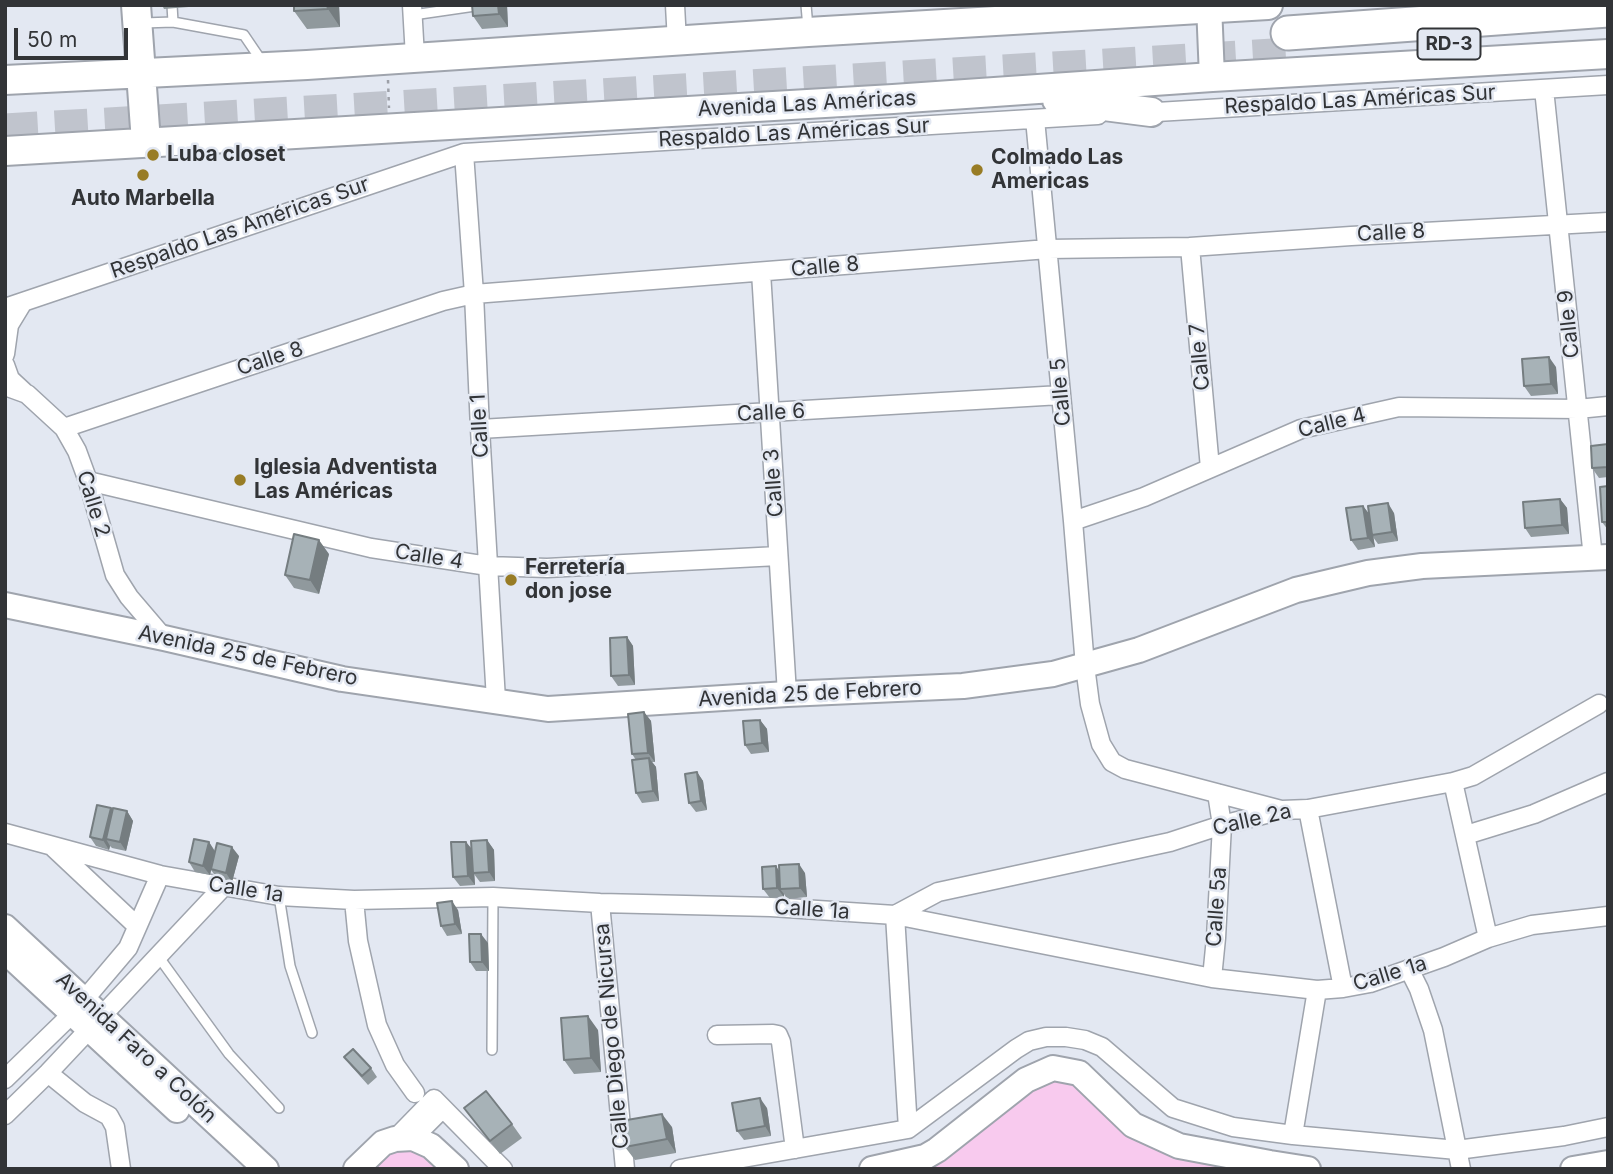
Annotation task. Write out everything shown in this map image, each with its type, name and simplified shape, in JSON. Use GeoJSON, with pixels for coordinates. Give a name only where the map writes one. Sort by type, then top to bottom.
{"type":"FeatureCollection","features":[{"type":"Feature","properties":{"kind":"highway","name":"RD-3"},"geometry":{"type":"LineString","coordinates":[[1608,10],[1289,43],[1608,33]]}},
{"type":"Feature","properties":{"kind":"main road"},"geometry":{"type":"LineString","coordinates":[[5,80],[677,42],[807,19],[946,15],[1009,17],[1067,11],[1268,5]]}},
{"type":"Feature","properties":{"kind":"main road"},"geometry":{"type":"LineString","coordinates":[[1209,7],[1212,77]]}},
{"type":"Feature","properties":{"kind":"main road"},"geometry":{"type":"LineString","coordinates":[[137,14],[146,142]]}},
{"type":"Feature","properties":{"kind":"main road","name":"Avenida Las Américas"},"geometry":{"type":"LineString","coordinates":[[5,151],[1608,54]]}},
{"type":"Feature","properties":{"kind":"main road"},"geometry":{"type":"LineString","coordinates":[[893,99],[1039,98],[1151,112]]}},
{"type":"Feature","properties":{"kind":"main road","name":"Avenida 25 de Febrero"},"geometry":{"type":"LineString","coordinates":[[5,605],[342,679],[548,709],[963,686],[1053,674],[1139,650],[1296,590],[1368,573],[1422,566],[1600,558]]}},
{"type":"Feature","properties":{"kind":"main road","name":"Avenida Faro a Colón"},"geometry":{"type":"LineString","coordinates":[[5,927],[87,1014],[242,1169]]}},
{"type":"Feature","properties":{"kind":"main road","name":"Avenida Faro a Colón"},"geometry":{"type":"LineString","coordinates":[[5,951],[87,1014],[265,1169]]}},
{"type":"Feature","properties":{"kind":"main road"},"geometry":{"type":"LineString","coordinates":[[872,1169],[925,1157],[1026,1080],[1053,1069],[1079,1073],[1133,1125],[1179,1146],[1308,1169]]}},
{"type":"Feature","properties":{"kind":"main road"},"geometry":{"type":"LineString","coordinates":[[356,1169],[383,1143],[404,1138],[431,1146],[456,1169]]}},
{"type":"Feature","properties":{"kind":"main road"},"geometry":{"type":"LineString","coordinates":[[1573,1169],[1608,1163]]}},
{"type":"Feature","properties":{"kind":"street"},"geometry":{"type":"LineString","coordinates":[[675,5],[677,42]]}},
{"type":"Feature","properties":{"kind":"street"},"geometry":{"type":"LineString","coordinates":[[412,10],[415,57]]}},
{"type":"Feature","properties":{"kind":"street","name":"Respaldo Las Américas Sur"},"geometry":{"type":"LineString","coordinates":[[5,308],[464,153],[1608,85]]}},
{"type":"Feature","properties":{"kind":"street","name":"Calle 9"},"geometry":{"type":"LineString","coordinates":[[1544,89],[1578,409],[1600,558]]}},
{"type":"Feature","properties":{"kind":"street","name":"Calle 5"},"geometry":{"type":"LineString","coordinates":[[1035,119],[1085,666]]}},
{"type":"Feature","properties":{"kind":"street","name":"Calle 1"},"geometry":{"type":"LineString","coordinates":[[464,153],[496,700]]}},
{"type":"Feature","properties":{"kind":"street","name":"Calle 8"},"geometry":{"type":"LineString","coordinates":[[64,428],[443,301],[474,294],[1048,249],[1190,247],[1608,222]]}},
{"type":"Feature","properties":{"kind":"street","name":"Calle 7"},"geometry":{"type":"LineString","coordinates":[[1190,247],[1210,468]]}},
{"type":"Feature","properties":{"kind":"street","name":"Calle 3"},"geometry":{"type":"LineString","coordinates":[[761,272],[787,694]]}},
{"type":"Feature","properties":{"kind":"street"},"geometry":{"type":"LineString","coordinates":[[5,354],[9,325],[23,302]]}},
{"type":"Feature","properties":{"kind":"street"},"geometry":{"type":"LineString","coordinates":[[5,365],[10,379],[27,394]]}},
{"type":"Feature","properties":{"kind":"street","name":"Calle 2"},"geometry":{"type":"LineString","coordinates":[[5,386],[27,394],[64,428],[77,451],[88,481],[115,575],[129,597],[164,638]]}},
{"type":"Feature","properties":{"kind":"street","name":"Calle 6"},"geometry":{"type":"LineString","coordinates":[[480,429],[1061,395]]}},
{"type":"Feature","properties":{"kind":"street","name":"Calle 4"},"geometry":{"type":"LineString","coordinates":[[1073,521],[1144,496],[1301,429],[1399,407],[1608,407]]}},
{"type":"Feature","properties":{"kind":"street","name":"Calle 4"},"geometry":{"type":"LineString","coordinates":[[88,481],[371,548],[488,566],[547,568],[778,556]]}},
{"type":"Feature","properties":{"kind":"street"},"geometry":{"type":"LineString","coordinates":[[1085,666],[1090,704],[1101,744],[1112,762],[1125,769],[1282,810]]}},
{"type":"Feature","properties":{"kind":"street","name":"Calle 2a"},"geometry":{"type":"LineString","coordinates":[[895,915],[938,892],[1170,842],[1282,810],[1308,808],[1453,782],[1473,776],[1599,704]]}},
{"type":"Feature","properties":{"kind":"street"},"geometry":{"type":"LineString","coordinates":[[1453,782],[1488,938]]}},
{"type":"Feature","properties":{"kind":"street"},"geometry":{"type":"LineString","coordinates":[[1466,835],[1534,814],[1608,782]]}},
{"type":"Feature","properties":{"kind":"street","name":"Calle 5a"},"geometry":{"type":"LineString","coordinates":[[1212,978],[1222,825],[1217,793]]}},
{"type":"Feature","properties":{"kind":"street"},"geometry":{"type":"LineString","coordinates":[[1308,808],[1343,988]]}},
{"type":"Feature","properties":{"kind":"street","name":"Calle 1a"},"geometry":{"type":"LineString","coordinates":[[5,833],[160,875],[279,896],[354,900],[493,897],[600,903],[771,907],[895,915],[1212,978],[1317,989],[1370,983],[1488,938],[1532,925],[1608,916]]}},
{"type":"Feature","properties":{"kind":"street"},"geometry":{"type":"LineString","coordinates":[[51,845],[137,926]]}},
{"type":"Feature","properties":{"kind":"street"},"geometry":{"type":"LineString","coordinates":[[9,1104],[48,1073],[87,1014],[128,948],[160,875]]}},
{"type":"Feature","properties":{"kind":"street"},"geometry":{"type":"LineString","coordinates":[[5,1079],[159,956],[223,887]]}},
{"type":"Feature","properties":{"kind":"street"},"geometry":{"type":"LineString","coordinates":[[354,900],[358,941],[377,1025],[395,1065],[415,1093]]}},
{"type":"Feature","properties":{"kind":"street","name":"Calle Diego de Nicursa"},"geometry":{"type":"LineString","coordinates":[[600,903],[625,1169]]}},
{"type":"Feature","properties":{"kind":"street"},"geometry":{"type":"LineString","coordinates":[[895,915],[908,1129]]}},
{"type":"Feature","properties":{"kind":"street"},"geometry":{"type":"LineString","coordinates":[[1409,969],[1433,1030],[1461,1169]]}},
{"type":"Feature","properties":{"kind":"street"},"geometry":{"type":"LineString","coordinates":[[1293,1135],[1317,989]]}},
{"type":"Feature","properties":{"kind":"street"},"geometry":{"type":"LineString","coordinates":[[717,1035],[778,1035],[782,1042],[795,1149]]}},
{"type":"Feature","properties":{"kind":"street"},"geometry":{"type":"LineString","coordinates":[[680,1169],[908,1129],[1016,1048],[1046,1037],[1085,1040],[1102,1047],[1173,1108],[1233,1127],[1457,1150],[1564,1136],[1608,1127]]}},
{"type":"Feature","properties":{"kind":"street"},"geometry":{"type":"LineString","coordinates":[[48,1073],[85,1103],[109,1116],[115,1127],[121,1169]]}},
{"type":"Feature","properties":{"kind":"street"},"geometry":{"type":"LineString","coordinates":[[404,1138],[438,1104],[503,1169]]}},
{"type":"Feature","properties":{"kind":"lane"},"geometry":{"type":"LineString","coordinates":[[172,5],[173,22]]}},
{"type":"Feature","properties":{"kind":"lane"},"geometry":{"type":"LineString","coordinates":[[412,10],[475,6]]}},
{"type":"Feature","properties":{"kind":"lane"},"geometry":{"type":"LineString","coordinates":[[137,14],[244,35],[265,67]]}},
{"type":"Feature","properties":{"kind":"lane"},"geometry":{"type":"LineString","coordinates":[[279,896],[290,966],[312,1033]]}},
{"type":"Feature","properties":{"kind":"lane"},"geometry":{"type":"LineString","coordinates":[[492,1051],[493,897]]}},
{"type":"Feature","properties":{"kind":"lane"},"geometry":{"type":"LineString","coordinates":[[159,956],[229,1054],[279,1108]]}},
{"type":"Feature","properties":{"kind":"path"},"geometry":{"type":"LineString","coordinates":[[386,59],[390,128]]}},
{"type":"Feature","properties":{"kind":"shaded area"},"geometry":{"type":"Polygon","coordinates":[[[1079,1078],[1134,1129],[1297,1169],[892,1169],[1028,1083],[1079,1078]]]}},
{"type":"Feature","properties":{"kind":"shaded area"},"geometry":{"type":"Polygon","coordinates":[[[396,1141],[451,1169],[362,1169],[396,1141]]]}},
{"type":"Feature","properties":{"kind":"building"},"geometry":{"type":"Polygon","coordinates":[[[294,5],[327,5],[328,9],[294,11],[294,5]]]}},
{"type":"Feature","properties":{"kind":"building"},"geometry":{"type":"Polygon","coordinates":[[[472,5],[498,5],[499,14],[473,16],[472,5]]]}},
{"type":"Feature","properties":{"kind":"building"},"geometry":{"type":"Polygon","coordinates":[[[1549,357],[1551,384],[1524,386],[1522,359],[1549,357]]]}},
{"type":"Feature","properties":{"kind":"building"},"geometry":{"type":"Polygon","coordinates":[[[1608,444],[1608,467],[1592,468],[1591,446],[1608,444]]]}},
{"type":"Feature","properties":{"kind":"building"},"geometry":{"type":"Polygon","coordinates":[[[1608,486],[1608,522],[1602,522],[1600,487],[1608,486]]]}},
{"type":"Feature","properties":{"kind":"building"},"geometry":{"type":"Polygon","coordinates":[[[1560,499],[1562,525],[1525,528],[1523,502],[1560,499]]]}},
{"type":"Feature","properties":{"kind":"building"},"geometry":{"type":"Polygon","coordinates":[[[1388,503],[1392,532],[1372,535],[1368,506],[1388,503]]]}},
{"type":"Feature","properties":{"kind":"building"},"geometry":{"type":"Polygon","coordinates":[[[1363,506],[1368,538],[1351,540],[1346,508],[1363,506]]]}},
{"type":"Feature","properties":{"kind":"building"},"geometry":{"type":"Polygon","coordinates":[[[294,534],[319,540],[310,580],[285,575],[294,534]]]}},
{"type":"Feature","properties":{"kind":"building"},"geometry":{"type":"Polygon","coordinates":[[[627,637],[629,675],[611,676],[610,638],[627,637]]]}},
{"type":"Feature","properties":{"kind":"building"},"geometry":{"type":"Polygon","coordinates":[[[644,712],[648,753],[632,754],[628,714],[644,712]]]}},
{"type":"Feature","properties":{"kind":"building"},"geometry":{"type":"Polygon","coordinates":[[[760,720],[762,743],[745,745],[743,721],[760,720]]]}},
{"type":"Feature","properties":{"kind":"building"},"geometry":{"type":"Polygon","coordinates":[[[649,758],[653,791],[636,793],[632,760],[649,758]]]}},
{"type":"Feature","properties":{"kind":"building"},"geometry":{"type":"Polygon","coordinates":[[[697,772],[701,801],[689,803],[685,774],[697,772]]]}},
{"type":"Feature","properties":{"kind":"building"},"geometry":{"type":"Polygon","coordinates":[[[97,805],[111,808],[103,840],[90,837],[97,805]]]}},
{"type":"Feature","properties":{"kind":"building"},"geometry":{"type":"Polygon","coordinates":[[[113,808],[127,811],[120,842],[106,839],[113,808]]]}},
{"type":"Feature","properties":{"kind":"building"},"geometry":{"type":"Polygon","coordinates":[[[194,839],[209,842],[203,866],[189,862],[194,839]]]}},
{"type":"Feature","properties":{"kind":"building"},"geometry":{"type":"Polygon","coordinates":[[[487,840],[489,872],[473,873],[471,841],[487,840]]]}},
{"type":"Feature","properties":{"kind":"building"},"geometry":{"type":"Polygon","coordinates":[[[451,842],[466,842],[468,876],[453,877],[451,842]]]}},
{"type":"Feature","properties":{"kind":"building"},"geometry":{"type":"Polygon","coordinates":[[[217,843],[232,847],[226,873],[211,869],[217,843]]]}},
{"type":"Feature","properties":{"kind":"building"},"geometry":{"type":"Polygon","coordinates":[[[799,864],[800,888],[780,889],[779,865],[799,864]]]}},
{"type":"Feature","properties":{"kind":"building"},"geometry":{"type":"Polygon","coordinates":[[[776,866],[777,888],[763,889],[762,867],[776,866]]]}},
{"type":"Feature","properties":{"kind":"building"},"geometry":{"type":"Polygon","coordinates":[[[452,901],[455,924],[441,926],[437,903],[452,901]]]}},
{"type":"Feature","properties":{"kind":"building"},"geometry":{"type":"Polygon","coordinates":[[[469,934],[481,934],[482,962],[470,962],[469,934]]]}},
{"type":"Feature","properties":{"kind":"building"},"geometry":{"type":"Polygon","coordinates":[[[588,1016],[591,1058],[564,1060],[561,1018],[588,1016]]]}},
{"type":"Feature","properties":{"kind":"building"},"geometry":{"type":"Polygon","coordinates":[[[353,1049],[371,1068],[362,1076],[344,1057],[353,1049]]]}},
{"type":"Feature","properties":{"kind":"building"},"geometry":{"type":"Polygon","coordinates":[[[486,1091],[512,1124],[490,1141],[464,1108],[486,1091]]]}},
{"type":"Feature","properties":{"kind":"building"},"geometry":{"type":"Polygon","coordinates":[[[760,1098],[765,1126],[737,1131],[732,1103],[760,1098]]]}},
{"type":"Feature","properties":{"kind":"building"},"geometry":{"type":"Polygon","coordinates":[[[662,1114],[667,1139],[625,1147],[621,1121],[662,1114]]]}},
{"type":"Feature","properties":{"kind":"tunnel"},"geometry":{"type":"LineString","coordinates":[[5,130],[1291,54]]}},
{"type":"Feature","properties":{"kind":"place","name":"Luba closet"},"geometry":{"type":"Point","coordinates":[153,155]}},
{"type":"Feature","properties":{"kind":"place","name":"Colmado Las Americas"},"geometry":{"type":"Point","coordinates":[977,170]}},
{"type":"Feature","properties":{"kind":"place","name":"Auto Marbella"},"geometry":{"type":"Point","coordinates":[143,175]}},
{"type":"Feature","properties":{"kind":"place","name":"Iglesia Adventista Las Américas"},"geometry":{"type":"Point","coordinates":[240,480]}},
{"type":"Feature","properties":{"kind":"place","name":"Ferretería don jose"},"geometry":{"type":"Point","coordinates":[511,580]}}]}
